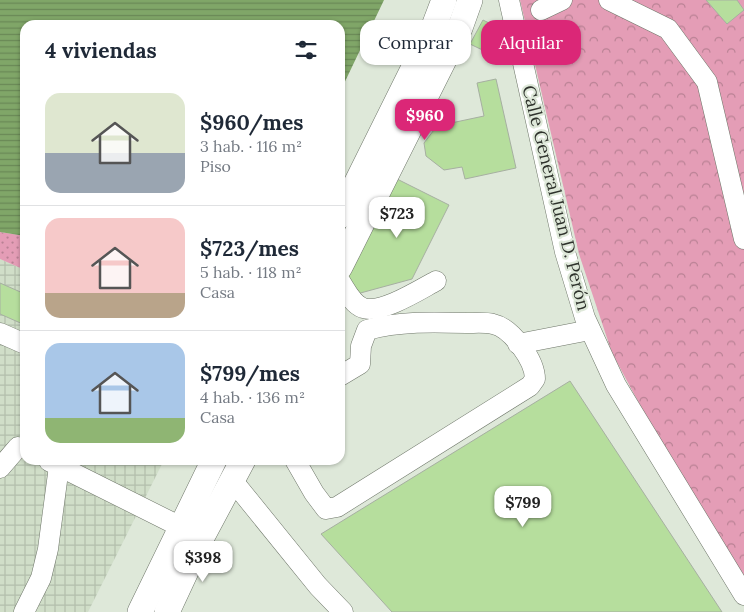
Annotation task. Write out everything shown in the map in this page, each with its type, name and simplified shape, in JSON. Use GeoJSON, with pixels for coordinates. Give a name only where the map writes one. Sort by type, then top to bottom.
{"type":"FeatureCollection","features":[{"type":"Feature","properties":{"kind":"main road"},"geometry":{"type":"LineString","coordinates":[[372,179],[444,0]]}},
{"type":"Feature","properties":{"kind":"main road"},"geometry":{"type":"LineString","coordinates":[[345,244],[353,208],[372,179],[460,28],[470,0]]}},
{"type":"Feature","properties":{"kind":"main road"},"geometry":{"type":"LineString","coordinates":[[172,609],[192,532],[212,465]]}},
{"type":"Feature","properties":{"kind":"main road"},"geometry":{"type":"LineString","coordinates":[[140,612],[192,532],[238,470]]}},
{"type":"Feature","properties":{"kind":"street","name":"Calle General Juan D. Perón"},"geometry":{"type":"LineString","coordinates":[[509,0],[566,252],[590,330],[616,385],[744,594]]}},
{"type":"Feature","properties":{"kind":"street"},"geometry":{"type":"LineString","coordinates":[[541,10],[562,0]]}},
{"type":"Feature","properties":{"kind":"street"},"geometry":{"type":"LineString","coordinates":[[609,0],[668,29],[707,82],[744,239]]}},
{"type":"Feature","properties":{"kind":"street"},"geometry":{"type":"LineString","coordinates":[[345,289],[351,298],[363,308],[382,308],[436,281]]}},
{"type":"Feature","properties":{"kind":"street"},"geometry":{"type":"LineString","coordinates":[[298,465],[326,509],[337,507],[530,386],[535,379],[535,371],[518,344],[508,331],[493,323],[448,322],[385,325],[367,330],[360,346],[360,364],[345,373]]}},
{"type":"Feature","properties":{"kind":"street"},"geometry":{"type":"LineString","coordinates":[[518,344],[590,330]]}},
{"type":"Feature","properties":{"kind":"street"},"geometry":{"type":"LineString","coordinates":[[0,333],[20,342]]}},
{"type":"Feature","properties":{"kind":"street"},"geometry":{"type":"LineString","coordinates":[[0,468],[14,446]]}},
{"type":"Feature","properties":{"kind":"street"},"geometry":{"type":"LineString","coordinates":[[24,612],[41,578],[48,549],[52,465]]}},
{"type":"Feature","properties":{"kind":"street"},"geometry":{"type":"LineString","coordinates":[[56,465],[192,532]]}},
{"type":"Feature","properties":{"kind":"street"},"geometry":{"type":"LineString","coordinates":[[238,470],[318,586],[343,612]]}},
{"type":"Feature","properties":{"kind":"shaded area"},"geometry":{"type":"Polygon","coordinates":[[[0,0],[384,0],[374,20],[360,20],[360,50],[345,82],[345,20],[20,20],[20,235],[0,232],[0,0]]]}},
{"type":"Feature","properties":{"kind":"shaded area"},"geometry":{"type":"Polygon","coordinates":[[[0,259],[20,268],[20,465],[162,465],[88,612],[0,612],[0,259]]]}},
{"type":"Feature","properties":{"kind":"green space"},"geometry":{"type":"Polygon","coordinates":[[[520,0],[744,0],[744,576],[648,420],[612,353],[579,254],[535,65],[581,65],[581,20],[525,20],[520,0]]]}},
{"type":"Feature","properties":{"kind":"green space"},"geometry":{"type":"Polygon","coordinates":[[[0,232],[20,235],[20,268],[0,259],[0,232]]]}},
{"type":"Feature","properties":{"kind":"building"},"geometry":{"type":"Polygon","coordinates":[[[706,0],[737,0],[744,10],[727,24],[706,0]]]}},
{"type":"Feature","properties":{"kind":"building"},"geometry":{"type":"Polygon","coordinates":[[[481,24],[481,49],[471,44],[481,24]]]}},
{"type":"Feature","properties":{"kind":"building"},"geometry":{"type":"Polygon","coordinates":[[[496,79],[516,168],[465,179],[462,167],[444,170],[426,156],[424,143],[437,126],[484,116],[477,83],[496,79]]]}},
{"type":"Feature","properties":{"kind":"building"},"geometry":{"type":"Polygon","coordinates":[[[395,178],[449,205],[412,279],[353,295],[348,274],[395,178]]]}},
{"type":"Feature","properties":{"kind":"building"},"geometry":{"type":"Polygon","coordinates":[[[0,283],[20,292],[20,323],[0,314],[0,283]]]}},
{"type":"Feature","properties":{"kind":"building"},"geometry":{"type":"Polygon","coordinates":[[[570,381],[722,612],[392,612],[321,534],[570,381]]]}}]}
